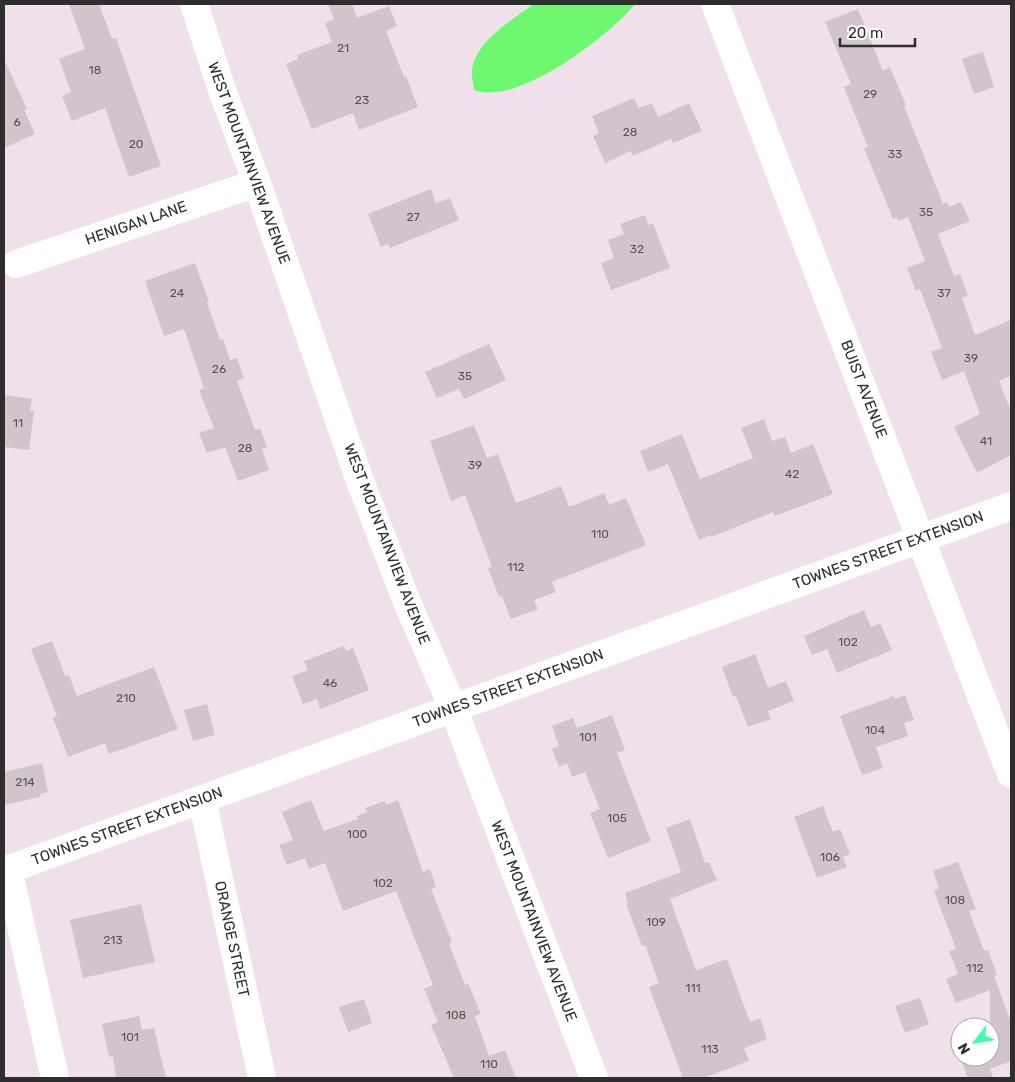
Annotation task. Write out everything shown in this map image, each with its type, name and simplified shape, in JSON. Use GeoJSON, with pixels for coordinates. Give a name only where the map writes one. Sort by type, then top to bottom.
{"type":"FeatureCollection","features":[{"type":"Feature","properties":{"kind":"street","name":"WEST MOUNTAINVIEW AVENUE"},"geometry":{"type":"LineString","coordinates":[[194,4],[223,93],[257,183],[360,481],[407,602],[453,708],[594,1078]]}},
{"type":"Feature","properties":{"kind":"street","name":"BUIST AVENUE"},"geometry":{"type":"LineString","coordinates":[[715,4],[1011,774]]}},
{"type":"Feature","properties":{"kind":"street","name":"HENIGAN LANE"},"geometry":{"type":"LineString","coordinates":[[16,264],[257,183]]}},
{"type":"Feature","properties":{"kind":"street","name":"TOWNES STREET EXTENSION"},"geometry":{"type":"LineString","coordinates":[[5,870],[1011,506]]}},
{"type":"Feature","properties":{"kind":"street","name":"ORANGE STREET"},"geometry":{"type":"LineString","coordinates":[[202,799],[262,1078]]}},
{"type":"Feature","properties":{"kind":"street"},"geometry":{"type":"LineString","coordinates":[[5,870],[55,1078]]}},
{"type":"Feature","properties":{"kind":"shaded area"},"geometry":{"type":"Polygon","coordinates":[[[534,4],[635,4],[622,18],[584,50],[537,79],[514,88],[492,92],[474,90],[472,71],[474,60],[480,50],[496,32],[534,4]]]}},
{"type":"Feature","properties":{"kind":"building"},"geometry":{"type":"Polygon","coordinates":[[[69,4],[99,4],[112,39],[116,38],[161,166],[129,177],[105,108],[72,121],[62,96],[71,92],[59,59],[85,49],[69,4]]]}},
{"type":"Feature","properties":{"kind":"building"},"geometry":{"type":"Polygon","coordinates":[[[328,4],[352,4],[357,18],[389,6],[397,26],[386,31],[418,107],[359,130],[353,113],[312,129],[286,64],[298,59],[297,55],[332,42],[325,23],[334,19],[328,4]]]}},
{"type":"Feature","properties":{"kind":"building"},"geometry":{"type":"Polygon","coordinates":[[[858,9],[883,71],[890,67],[943,204],[947,202],[949,207],[961,202],[970,221],[938,234],[954,276],[960,274],[968,296],[962,298],[975,335],[1011,320],[1011,376],[999,381],[1011,411],[1011,455],[977,473],[954,427],[980,414],[964,371],[942,380],[931,352],[942,348],[920,289],[916,291],[907,268],[925,261],[908,217],[898,221],[897,217],[893,219],[864,148],[868,147],[844,87],[851,84],[825,22],[858,9]]]}},
{"type":"Feature","properties":{"kind":"building"},"geometry":{"type":"Polygon","coordinates":[[[983,52],[994,87],[974,94],[962,59],[983,52]]]}},
{"type":"Feature","properties":{"kind":"building"},"geometry":{"type":"Polygon","coordinates":[[[4,59],[27,109],[24,110],[35,134],[4,148],[4,59]]]}},
{"type":"Feature","properties":{"kind":"building"},"geometry":{"type":"Polygon","coordinates":[[[634,98],[639,108],[652,103],[658,117],[689,103],[702,131],[673,143],[671,139],[633,156],[631,151],[605,163],[593,136],[599,133],[592,116],[634,98]]]}},
{"type":"Feature","properties":{"kind":"building"},"geometry":{"type":"Polygon","coordinates":[[[431,189],[436,203],[450,198],[459,220],[390,248],[388,244],[381,247],[368,214],[431,189]]]}},
{"type":"Feature","properties":{"kind":"building"},"geometry":{"type":"Polygon","coordinates":[[[645,215],[648,225],[653,223],[670,268],[611,290],[601,263],[614,258],[608,240],[624,234],[620,224],[645,215]]]}},
{"type":"Feature","properties":{"kind":"building"},"geometry":{"type":"Polygon","coordinates":[[[195,263],[220,340],[223,339],[230,360],[237,358],[244,378],[237,381],[255,430],[260,428],[267,447],[262,449],[269,470],[238,481],[225,447],[207,453],[199,433],[214,428],[199,390],[204,388],[184,329],[164,336],[145,281],[195,263]]]}},
{"type":"Feature","properties":{"kind":"building"},"geometry":{"type":"Polygon","coordinates":[[[489,344],[506,380],[464,399],[459,389],[437,398],[425,372],[489,344]]]}},
{"type":"Feature","properties":{"kind":"building"},"geometry":{"type":"Polygon","coordinates":[[[4,395],[32,399],[30,411],[34,411],[29,450],[4,447],[4,395]]]}},
{"type":"Feature","properties":{"kind":"building"},"geometry":{"type":"Polygon","coordinates":[[[764,419],[772,441],[785,437],[791,453],[813,444],[833,494],[775,516],[773,512],[699,540],[668,464],[648,472],[640,451],[682,434],[700,479],[753,458],[741,428],[764,419]]]}},
{"type":"Feature","properties":{"kind":"building"},"geometry":{"type":"Polygon","coordinates":[[[474,425],[487,458],[498,454],[516,503],[561,486],[569,507],[604,493],[609,505],[626,498],[646,545],[552,582],[556,592],[534,600],[538,609],[511,619],[502,596],[499,597],[488,568],[492,567],[465,495],[451,501],[430,441],[474,425]]]}},
{"type":"Feature","properties":{"kind":"building"},"geometry":{"type":"Polygon","coordinates":[[[864,610],[871,627],[880,623],[892,650],[837,673],[827,649],[812,655],[804,636],[864,610]]]}},
{"type":"Feature","properties":{"kind":"building"},"geometry":{"type":"Polygon","coordinates":[[[52,641],[65,676],[69,675],[77,696],[154,667],[178,729],[109,754],[105,743],[68,757],[53,718],[57,716],[31,649],[52,641]]]}},
{"type":"Feature","properties":{"kind":"building"},"geometry":{"type":"Polygon","coordinates":[[[344,646],[346,651],[353,648],[369,690],[320,709],[317,699],[303,704],[292,676],[308,670],[304,661],[344,646]]]}},
{"type":"Feature","properties":{"kind":"building"},"geometry":{"type":"Polygon","coordinates":[[[755,654],[768,688],[786,681],[794,701],[768,711],[771,719],[748,727],[736,696],[733,697],[722,667],[755,654]]]}},
{"type":"Feature","properties":{"kind":"building"},"geometry":{"type":"Polygon","coordinates":[[[905,695],[914,720],[904,723],[908,736],[876,747],[883,768],[862,775],[840,716],[894,696],[895,699],[905,695]]]}},
{"type":"Feature","properties":{"kind":"building"},"geometry":{"type":"Polygon","coordinates":[[[207,704],[215,735],[193,741],[184,710],[207,704]]]}},
{"type":"Feature","properties":{"kind":"building"},"geometry":{"type":"Polygon","coordinates":[[[612,715],[625,750],[617,753],[651,841],[608,858],[590,813],[600,809],[585,772],[572,777],[567,763],[559,767],[552,749],[559,746],[552,726],[573,718],[577,728],[612,715]]]}},
{"type":"Feature","properties":{"kind":"building"},"geometry":{"type":"Polygon","coordinates":[[[42,763],[48,792],[40,794],[40,797],[4,805],[4,772],[42,763]]]}},
{"type":"Feature","properties":{"kind":"building"},"geometry":{"type":"Polygon","coordinates":[[[311,800],[324,831],[358,819],[357,816],[367,812],[365,808],[385,801],[386,805],[398,800],[423,872],[430,869],[436,887],[431,889],[452,942],[449,944],[465,985],[468,983],[481,1014],[475,1016],[489,1056],[505,1050],[516,1078],[454,1078],[431,1025],[438,1022],[424,989],[433,985],[396,891],[343,911],[325,863],[309,869],[305,858],[287,865],[279,845],[293,840],[282,812],[311,800]]]}},
{"type":"Feature","properties":{"kind":"building"},"geometry":{"type":"Polygon","coordinates":[[[823,806],[833,832],[840,829],[850,854],[843,857],[847,867],[817,878],[794,817],[823,806]]]}},
{"type":"Feature","properties":{"kind":"building"},"geometry":{"type":"Polygon","coordinates":[[[690,819],[705,863],[709,862],[717,880],[670,899],[696,970],[727,959],[750,1022],[760,1018],[767,1039],[744,1048],[749,1061],[703,1078],[683,1078],[649,987],[659,983],[645,945],[642,946],[626,904],[628,903],[625,893],[681,872],[666,828],[690,819]]]}},
{"type":"Feature","properties":{"kind":"building"},"geometry":{"type":"Polygon","coordinates":[[[958,862],[976,909],[969,911],[984,951],[988,950],[997,975],[994,976],[1011,1022],[1011,1061],[1000,1065],[1000,1017],[990,1017],[990,990],[956,1003],[946,979],[958,974],[949,951],[956,949],[934,891],[939,888],[933,871],[958,862]]]}},
{"type":"Feature","properties":{"kind":"building"},"geometry":{"type":"Polygon","coordinates":[[[141,904],[155,962],[83,978],[70,920],[141,904]]]}},
{"type":"Feature","properties":{"kind":"building"},"geometry":{"type":"Polygon","coordinates":[[[920,998],[929,1024],[905,1033],[895,1006],[920,998]]]}},
{"type":"Feature","properties":{"kind":"building"},"geometry":{"type":"Polygon","coordinates":[[[364,999],[372,1023],[348,1032],[339,1007],[364,999]]]}},
{"type":"Feature","properties":{"kind":"building"},"geometry":{"type":"Polygon","coordinates":[[[139,1016],[142,1030],[154,1028],[166,1078],[116,1078],[113,1056],[109,1057],[102,1024],[139,1016]]]}},
{"type":"Feature","properties":{"kind":"building"},"geometry":{"type":"Polygon","coordinates":[[[964,1067],[995,1067],[990,1069],[993,1078],[968,1078],[964,1067]]]}}]}
